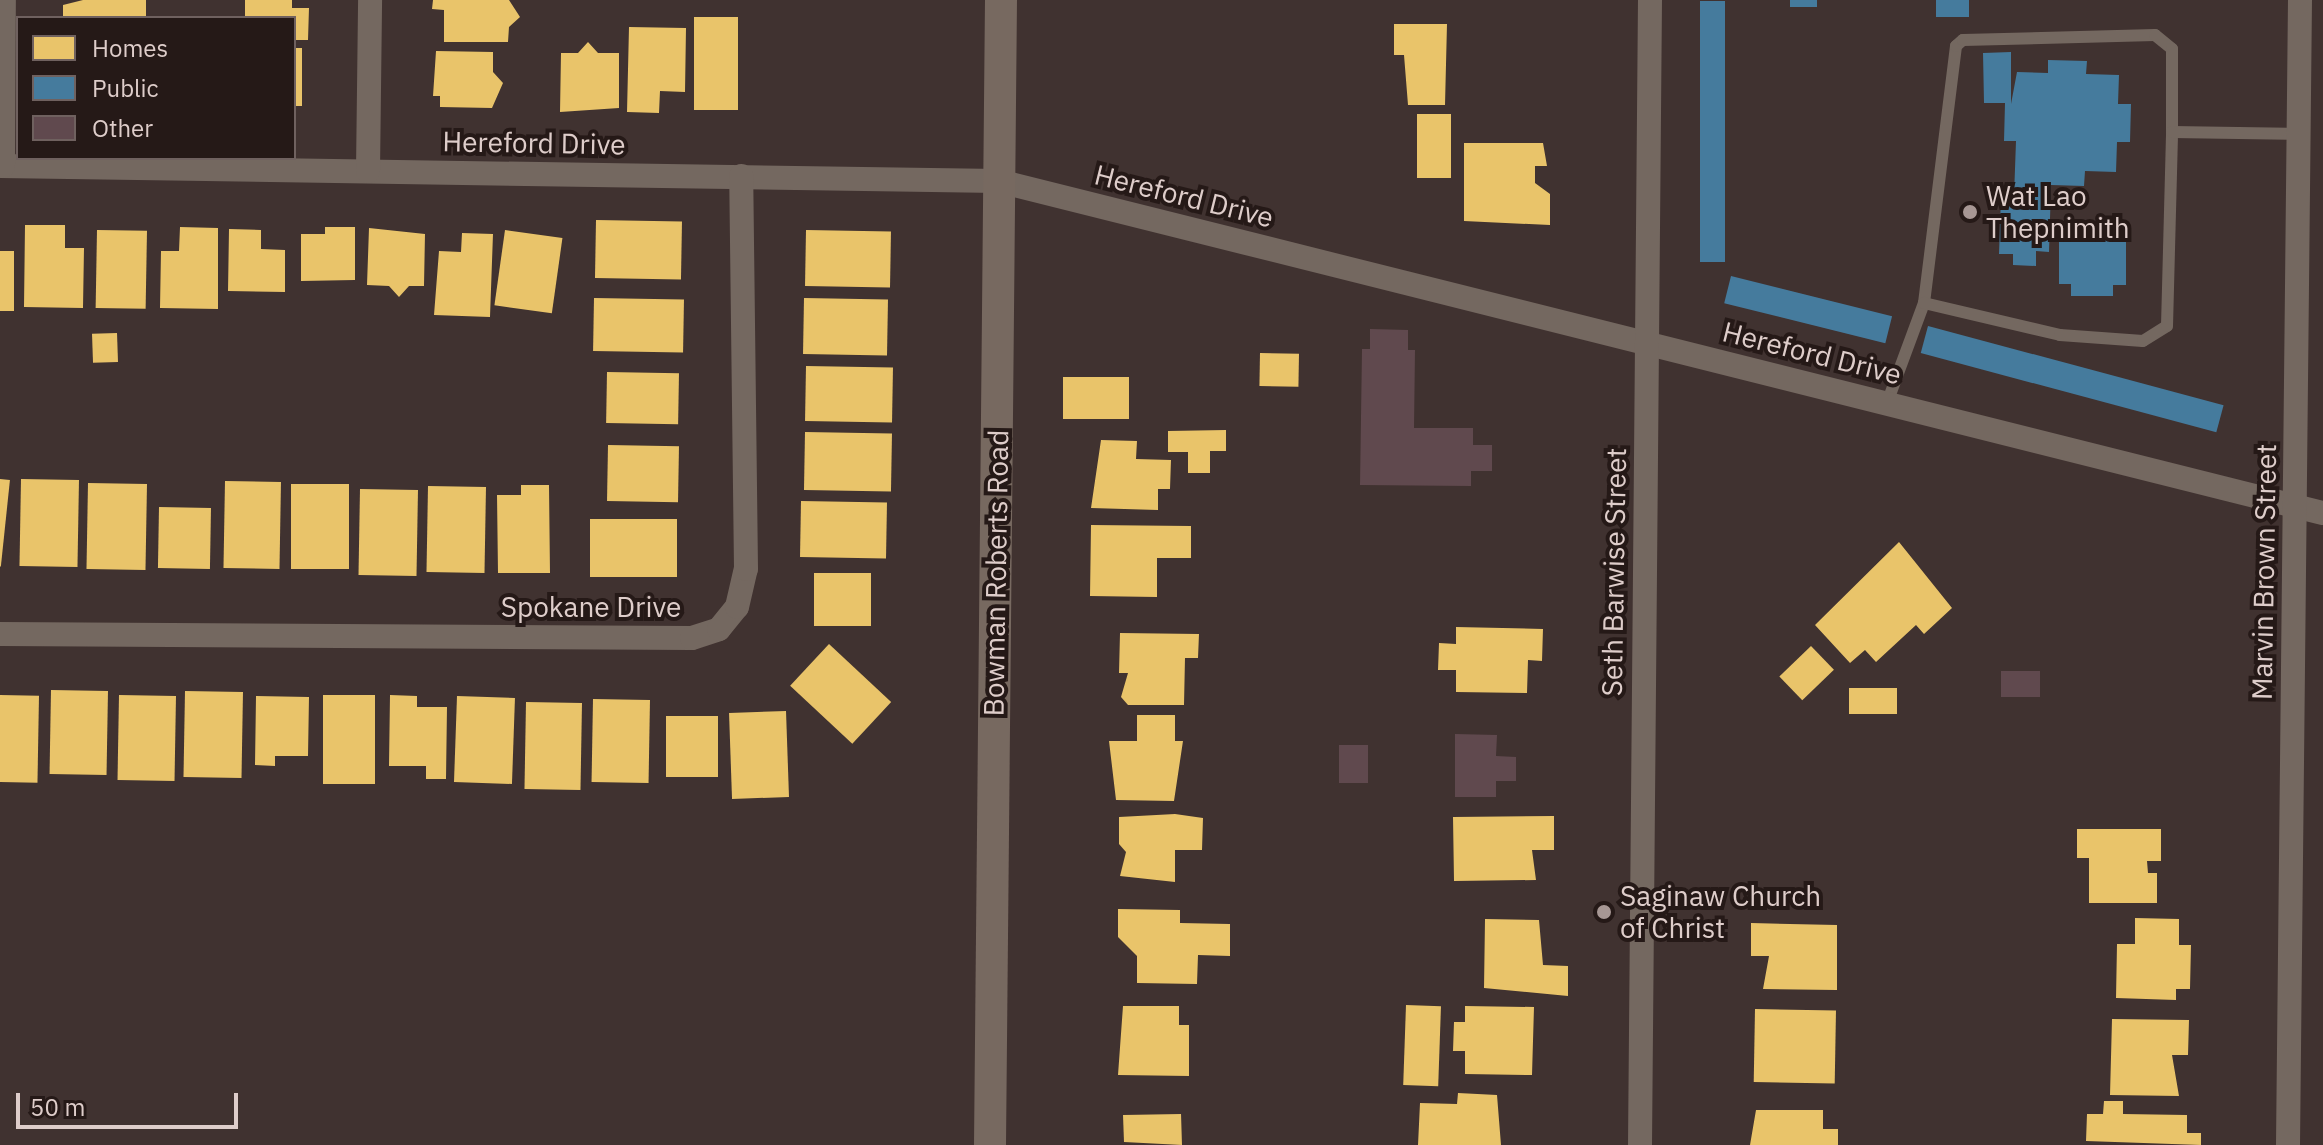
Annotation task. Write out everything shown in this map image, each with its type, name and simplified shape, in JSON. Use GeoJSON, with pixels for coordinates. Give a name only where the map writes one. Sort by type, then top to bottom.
{"type":"FeatureCollection","features":[{"type":"Feature","properties":{"kind":"street"},"geometry":{"type":"LineString","coordinates":[[1,166],[4,0]]}},
{"type":"Feature","properties":{"kind":"street"},"geometry":{"type":"LineString","coordinates":[[368,171],[370,0]]}},
{"type":"Feature","properties":{"kind":"street","name":"Bowman Roberts Road"},"geometry":{"type":"LineString","coordinates":[[990,1145],[1001,0]]}},
{"type":"Feature","properties":{"kind":"street","name":"Seth Barwise Street"},"geometry":{"type":"LineString","coordinates":[[1640,1145],[1650,0]]}},
{"type":"Feature","properties":{"kind":"street","name":"Marvin Brown Street"},"geometry":{"type":"LineString","coordinates":[[2288,1145],[2300,0]]}},
{"type":"Feature","properties":{"kind":"street","name":"Hereford Drive"},"geometry":{"type":"LineString","coordinates":[[1,166],[999,181],[2323,513]]}},
{"type":"Feature","properties":{"kind":"street","name":"Spokane Drive"},"geometry":{"type":"LineString","coordinates":[[0,634],[692,638],[719,629],[737,607],[746,569],[741,176]]}},
{"type":"Feature","properties":{"kind":"lane"},"geometry":{"type":"LineString","coordinates":[[1887,403],[1924,303],[1956,46],[1963,40],[2155,35],[2172,49],[2167,326],[2143,341],[2060,335],[1924,303]]}},
{"type":"Feature","properties":{"kind":"lane"},"geometry":{"type":"LineString","coordinates":[[2172,132],[2299,134]]}},
{"type":"Feature","properties":{"kind":"building: Homes"},"geometry":{"type":"Polygon","coordinates":[[[83,0],[146,0],[146,16],[63,16],[63,5],[83,0]]]}},
{"type":"Feature","properties":{"kind":"building: Homes"},"geometry":{"type":"Polygon","coordinates":[[[245,0],[292,0],[292,8],[309,8],[308,40],[296,40],[296,16],[245,16],[245,0]]]}},
{"type":"Feature","properties":{"kind":"building: Homes"},"geometry":{"type":"Polygon","coordinates":[[[433,0],[509,0],[520,17],[509,27],[508,42],[444,42],[444,10],[432,9],[433,0]]]}},
{"type":"Feature","properties":{"kind":"building: Homes"},"geometry":{"type":"Polygon","coordinates":[[[694,17],[738,17],[738,110],[694,110],[694,17]]]}},
{"type":"Feature","properties":{"kind":"building: Homes"},"geometry":{"type":"Polygon","coordinates":[[[1394,24],[1447,24],[1445,105],[1408,105],[1404,55],[1394,55],[1394,24]]]}},
{"type":"Feature","properties":{"kind":"building: Homes"},"geometry":{"type":"Polygon","coordinates":[[[629,27],[686,28],[685,92],[660,91],[659,113],[627,112],[629,27]]]}},
{"type":"Feature","properties":{"kind":"building: Homes"},"geometry":{"type":"Polygon","coordinates":[[[588,42],[598,53],[619,53],[619,108],[560,112],[561,53],[578,53],[588,42]]]}},
{"type":"Feature","properties":{"kind":"building: Homes"},"geometry":{"type":"Polygon","coordinates":[[[296,48],[302,48],[302,106],[296,106],[296,48]]]}},
{"type":"Feature","properties":{"kind":"building: Homes"},"geometry":{"type":"Polygon","coordinates":[[[436,51],[493,52],[493,72],[503,83],[492,108],[440,107],[440,96],[433,96],[436,51]]]}},
{"type":"Feature","properties":{"kind":"building: Homes"},"geometry":{"type":"Polygon","coordinates":[[[1417,114],[1451,114],[1451,178],[1417,178],[1417,114]]]}},
{"type":"Feature","properties":{"kind":"building: Homes"},"geometry":{"type":"Polygon","coordinates":[[[1464,143],[1543,143],[1547,166],[1535,166],[1535,183],[1550,194],[1550,225],[1464,221],[1464,143]]]}},
{"type":"Feature","properties":{"kind":"building: Homes"},"geometry":{"type":"Polygon","coordinates":[[[596,220],[682,222],[681,279],[595,278],[596,220]]]}},
{"type":"Feature","properties":{"kind":"building: Homes"},"geometry":{"type":"Polygon","coordinates":[[[25,225],[65,225],[65,248],[84,248],[83,308],[24,307],[25,225]]]}},
{"type":"Feature","properties":{"kind":"building: Homes"},"geometry":{"type":"Polygon","coordinates":[[[180,227],[218,228],[218,309],[160,308],[161,251],[179,251],[180,227]]]}},
{"type":"Feature","properties":{"kind":"building: Homes"},"geometry":{"type":"Polygon","coordinates":[[[325,227],[355,227],[355,280],[301,281],[301,234],[325,234],[325,227]]]}},
{"type":"Feature","properties":{"kind":"building: Homes"},"geometry":{"type":"Polygon","coordinates":[[[369,228],[425,234],[424,286],[409,286],[399,297],[389,286],[367,285],[369,228]]]}},
{"type":"Feature","properties":{"kind":"building: Homes"},"geometry":{"type":"Polygon","coordinates":[[[229,229],[261,230],[261,249],[285,250],[285,292],[228,291],[229,229]]]}},
{"type":"Feature","properties":{"kind":"building: Homes"},"geometry":{"type":"Polygon","coordinates":[[[97,230],[147,231],[146,309],[96,308],[97,230]]]}},
{"type":"Feature","properties":{"kind":"building: Homes"},"geometry":{"type":"Polygon","coordinates":[[[505,230],[562,238],[552,313],[494,305],[505,230]]]}},
{"type":"Feature","properties":{"kind":"building: Homes"},"geometry":{"type":"Polygon","coordinates":[[[806,230],[891,231],[890,287],[805,286],[806,230]]]}},
{"type":"Feature","properties":{"kind":"building: Homes"},"geometry":{"type":"Polygon","coordinates":[[[462,233],[493,234],[490,317],[434,315],[439,251],[461,252],[462,233]]]}},
{"type":"Feature","properties":{"kind":"building: Homes"},"geometry":{"type":"Polygon","coordinates":[[[0,251],[14,251],[14,311],[0,311],[0,251]]]}},
{"type":"Feature","properties":{"kind":"building: Homes"},"geometry":{"type":"Polygon","coordinates":[[[594,298],[684,300],[683,353],[593,351],[594,298]]]}},
{"type":"Feature","properties":{"kind":"building: Homes"},"geometry":{"type":"Polygon","coordinates":[[[804,298],[888,299],[887,355],[803,354],[804,298]]]}},
{"type":"Feature","properties":{"kind":"building: Homes"},"geometry":{"type":"Polygon","coordinates":[[[117,333],[118,362],[93,363],[92,334],[117,333]]]}},
{"type":"Feature","properties":{"kind":"building: Homes"},"geometry":{"type":"Polygon","coordinates":[[[1260,353],[1299,354],[1298,387],[1259,386],[1260,353]]]}},
{"type":"Feature","properties":{"kind":"building: Homes"},"geometry":{"type":"Polygon","coordinates":[[[806,366],[893,368],[892,423],[805,421],[806,366]]]}},
{"type":"Feature","properties":{"kind":"building: Homes"},"geometry":{"type":"Polygon","coordinates":[[[607,372],[679,373],[678,424],[606,423],[607,372]]]}},
{"type":"Feature","properties":{"kind":"building: Homes"},"geometry":{"type":"Polygon","coordinates":[[[1063,377],[1129,377],[1129,419],[1063,419],[1063,377]]]}},
{"type":"Feature","properties":{"kind":"building: Homes"},"geometry":{"type":"Polygon","coordinates":[[[1226,430],[1226,451],[1210,451],[1210,473],[1188,473],[1188,452],[1168,452],[1168,431],[1226,430]]]}},
{"type":"Feature","properties":{"kind":"building: Homes"},"geometry":{"type":"Polygon","coordinates":[[[805,432],[892,434],[891,492],[804,490],[805,432]]]}},
{"type":"Feature","properties":{"kind":"building: Homes"},"geometry":{"type":"Polygon","coordinates":[[[1101,440],[1137,441],[1136,459],[1171,460],[1170,489],[1158,489],[1158,510],[1091,508],[1101,440]]]}},
{"type":"Feature","properties":{"kind":"building: Homes"},"geometry":{"type":"Polygon","coordinates":[[[608,445],[679,446],[678,502],[607,501],[608,445]]]}},
{"type":"Feature","properties":{"kind":"building: Homes"},"geometry":{"type":"Polygon","coordinates":[[[0,479],[10,480],[0,566],[0,479]]]}},
{"type":"Feature","properties":{"kind":"building: Homes"},"geometry":{"type":"Polygon","coordinates":[[[21,479],[79,480],[77,567],[19,566],[21,479]]]}},
{"type":"Feature","properties":{"kind":"building: Homes"},"geometry":{"type":"Polygon","coordinates":[[[225,481],[281,482],[279,569],[223,568],[225,481]]]}},
{"type":"Feature","properties":{"kind":"building: Homes"},"geometry":{"type":"Polygon","coordinates":[[[88,483],[147,484],[145,570],[86,569],[88,483]]]}},
{"type":"Feature","properties":{"kind":"building: Homes"},"geometry":{"type":"Polygon","coordinates":[[[291,484],[349,484],[349,569],[291,569],[291,484]]]}},
{"type":"Feature","properties":{"kind":"building: Homes"},"geometry":{"type":"Polygon","coordinates":[[[521,485],[549,485],[550,573],[498,573],[497,495],[521,495],[521,485]]]}},
{"type":"Feature","properties":{"kind":"building: Homes"},"geometry":{"type":"Polygon","coordinates":[[[428,486],[486,487],[484,573],[426,572],[428,486]]]}},
{"type":"Feature","properties":{"kind":"building: Homes"},"geometry":{"type":"Polygon","coordinates":[[[360,489],[418,490],[416,576],[358,575],[360,489]]]}},
{"type":"Feature","properties":{"kind":"building: Homes"},"geometry":{"type":"Polygon","coordinates":[[[801,501],[887,503],[886,558],[800,557],[801,501]]]}},
{"type":"Feature","properties":{"kind":"building: Homes"},"geometry":{"type":"Polygon","coordinates":[[[159,507],[211,508],[210,569],[158,568],[159,507]]]}},
{"type":"Feature","properties":{"kind":"building: Homes"},"geometry":{"type":"Polygon","coordinates":[[[590,519],[677,519],[677,577],[590,577],[590,519]]]}},
{"type":"Feature","properties":{"kind":"building: Homes"},"geometry":{"type":"Polygon","coordinates":[[[1091,525],[1191,526],[1191,558],[1157,558],[1157,597],[1090,596],[1091,525]]]}},
{"type":"Feature","properties":{"kind":"building: Homes"},"geometry":{"type":"Polygon","coordinates":[[[1899,542],[1952,608],[1924,634],[1916,625],[1876,662],[1865,650],[1850,663],[1815,625],[1899,542]]]}},
{"type":"Feature","properties":{"kind":"building: Homes"},"geometry":{"type":"Polygon","coordinates":[[[814,573],[871,573],[871,626],[814,626],[814,573]]]}},
{"type":"Feature","properties":{"kind":"building: Homes"},"geometry":{"type":"Polygon","coordinates":[[[1456,627],[1543,629],[1542,661],[1528,660],[1527,693],[1456,692],[1456,670],[1438,670],[1439,643],[1456,644],[1456,627]]]}},
{"type":"Feature","properties":{"kind":"building: Homes"},"geometry":{"type":"Polygon","coordinates":[[[1120,633],[1199,634],[1198,658],[1185,658],[1184,705],[1128,705],[1121,697],[1128,673],[1119,673],[1120,633]]]}},
{"type":"Feature","properties":{"kind":"building: Homes"},"geometry":{"type":"Polygon","coordinates":[[[829,644],[891,702],[852,744],[790,686],[829,644]]]}},
{"type":"Feature","properties":{"kind":"building: Homes"},"geometry":{"type":"Polygon","coordinates":[[[1811,646],[1834,670],[1802,700],[1779,677],[1811,646]]]}},
{"type":"Feature","properties":{"kind":"building: Homes"},"geometry":{"type":"Polygon","coordinates":[[[1849,688],[1897,688],[1897,714],[1849,714],[1849,688]]]}},
{"type":"Feature","properties":{"kind":"building: Homes"},"geometry":{"type":"Polygon","coordinates":[[[51,690],[108,691],[107,775],[50,774],[51,690]]]}},
{"type":"Feature","properties":{"kind":"building: Homes"},"geometry":{"type":"Polygon","coordinates":[[[185,691],[243,692],[241,778],[183,777],[185,691]]]}},
{"type":"Feature","properties":{"kind":"building: Homes"},"geometry":{"type":"Polygon","coordinates":[[[0,695],[39,696],[37,783],[0,782],[0,695]]]}},
{"type":"Feature","properties":{"kind":"building: Homes"},"geometry":{"type":"Polygon","coordinates":[[[119,695],[176,696],[175,781],[118,780],[119,695]]]}},
{"type":"Feature","properties":{"kind":"building: Homes"},"geometry":{"type":"Polygon","coordinates":[[[323,695],[375,695],[375,784],[323,784],[323,695]]]}},
{"type":"Feature","properties":{"kind":"building: Homes"},"geometry":{"type":"Polygon","coordinates":[[[390,695],[417,696],[417,707],[447,707],[446,779],[426,779],[426,766],[389,766],[390,695]]]}},
{"type":"Feature","properties":{"kind":"building: Homes"},"geometry":{"type":"Polygon","coordinates":[[[256,696],[309,697],[308,756],[275,756],[275,766],[255,765],[256,696]]]}},
{"type":"Feature","properties":{"kind":"building: Homes"},"geometry":{"type":"Polygon","coordinates":[[[457,696],[515,698],[512,784],[454,782],[457,696]]]}},
{"type":"Feature","properties":{"kind":"building: Homes"},"geometry":{"type":"Polygon","coordinates":[[[593,699],[650,700],[649,783],[592,782],[593,699]]]}},
{"type":"Feature","properties":{"kind":"building: Homes"},"geometry":{"type":"Polygon","coordinates":[[[526,702],[582,703],[580,790],[524,789],[526,702]]]}},
{"type":"Feature","properties":{"kind":"building: Homes"},"geometry":{"type":"Polygon","coordinates":[[[786,711],[789,797],[732,799],[729,713],[786,711]]]}},
{"type":"Feature","properties":{"kind":"building: Homes"},"geometry":{"type":"Polygon","coordinates":[[[1137,715],[1175,715],[1175,741],[1183,741],[1174,801],[1116,800],[1109,741],[1137,741],[1137,715]]]}},
{"type":"Feature","properties":{"kind":"building: Homes"},"geometry":{"type":"Polygon","coordinates":[[[666,716],[718,716],[718,777],[666,777],[666,716]]]}},
{"type":"Feature","properties":{"kind":"building: Homes"},"geometry":{"type":"Polygon","coordinates":[[[1175,814],[1203,818],[1202,850],[1175,850],[1175,882],[1120,876],[1126,852],[1119,844],[1119,817],[1175,814]]]}},
{"type":"Feature","properties":{"kind":"building: Homes"},"geometry":{"type":"Polygon","coordinates":[[[1554,816],[1554,850],[1532,850],[1536,880],[1454,881],[1453,817],[1554,816]]]}},
{"type":"Feature","properties":{"kind":"building: Homes"},"geometry":{"type":"Polygon","coordinates":[[[2077,829],[2161,829],[2161,861],[2147,861],[2148,873],[2157,873],[2157,903],[2089,903],[2089,858],[2077,858],[2077,829]]]}},
{"type":"Feature","properties":{"kind":"building: Homes"},"geometry":{"type":"Polygon","coordinates":[[[1118,909],[1180,910],[1180,923],[1230,924],[1230,956],[1198,955],[1197,984],[1137,983],[1137,956],[1118,937],[1118,909]]]}},
{"type":"Feature","properties":{"kind":"building: Homes"},"geometry":{"type":"Polygon","coordinates":[[[2135,918],[2179,919],[2179,945],[2191,945],[2190,989],[2176,989],[2176,1000],[2116,998],[2117,944],[2135,944],[2135,918]]]}},
{"type":"Feature","properties":{"kind":"building: Homes"},"geometry":{"type":"Polygon","coordinates":[[[1485,919],[1539,920],[1543,965],[1568,966],[1568,996],[1484,988],[1485,919]]]}},
{"type":"Feature","properties":{"kind":"building: Homes"},"geometry":{"type":"Polygon","coordinates":[[[1751,923],[1837,925],[1837,990],[1763,989],[1769,956],[1751,956],[1751,923]]]}},
{"type":"Feature","properties":{"kind":"building: Homes"},"geometry":{"type":"Polygon","coordinates":[[[1406,1005],[1441,1006],[1438,1086],[1403,1085],[1406,1005]]]}},
{"type":"Feature","properties":{"kind":"building: Homes"},"geometry":{"type":"Polygon","coordinates":[[[1123,1006],[1179,1006],[1179,1025],[1189,1025],[1189,1076],[1118,1075],[1123,1006]]]}},
{"type":"Feature","properties":{"kind":"building: Homes"},"geometry":{"type":"Polygon","coordinates":[[[1465,1006],[1534,1007],[1532,1075],[1465,1074],[1465,1051],[1453,1051],[1454,1022],[1465,1022],[1465,1006]]]}},
{"type":"Feature","properties":{"kind":"building: Homes"},"geometry":{"type":"Polygon","coordinates":[[[1755,1009],[1836,1010],[1835,1083],[1754,1082],[1755,1009]]]}},
{"type":"Feature","properties":{"kind":"building: Homes"},"geometry":{"type":"Polygon","coordinates":[[[2112,1019],[2189,1020],[2188,1055],[2172,1055],[2179,1096],[2110,1095],[2112,1019]]]}},
{"type":"Feature","properties":{"kind":"building: Homes"},"geometry":{"type":"Polygon","coordinates":[[[1458,1093],[1497,1095],[1501,1145],[1418,1145],[1420,1103],[1457,1104],[1458,1093]]]}},
{"type":"Feature","properties":{"kind":"building: Homes"},"geometry":{"type":"Polygon","coordinates":[[[2104,1101],[2123,1101],[2123,1114],[2187,1115],[2187,1133],[2201,1133],[2201,1145],[2086,1141],[2087,1114],[2103,1114],[2104,1101]]]}},
{"type":"Feature","properties":{"kind":"building: Homes"},"geometry":{"type":"Polygon","coordinates":[[[1756,1110],[1823,1110],[1823,1129],[1838,1129],[1838,1145],[1750,1145],[1756,1110]]]}},
{"type":"Feature","properties":{"kind":"building: Homes"},"geometry":{"type":"Polygon","coordinates":[[[1181,1114],[1182,1145],[1124,1142],[1123,1115],[1181,1114]]]}},
{"type":"Feature","properties":{"kind":"building: Public"},"geometry":{"type":"Polygon","coordinates":[[[1790,0],[1817,0],[1817,7],[1790,7],[1790,0]]]}},
{"type":"Feature","properties":{"kind":"building: Public"},"geometry":{"type":"Polygon","coordinates":[[[1936,0],[1969,0],[1969,17],[1936,17],[1936,0]]]}},
{"type":"Feature","properties":{"kind":"building: Public"},"geometry":{"type":"Polygon","coordinates":[[[1700,1],[1725,1],[1725,262],[1700,262],[1700,1]]]}},
{"type":"Feature","properties":{"kind":"building: Public"},"geometry":{"type":"Polygon","coordinates":[[[2011,52],[2011,104],[2017,72],[2048,73],[2048,60],[2087,61],[2086,74],[2119,75],[2118,104],[2131,104],[2130,142],[2117,142],[2116,172],[2085,171],[2084,186],[2051,185],[2049,252],[2036,251],[2036,266],[2013,265],[2013,254],[1999,254],[2001,196],[2014,196],[2016,141],[2004,141],[2005,103],[1984,103],[1983,53],[2011,52]]]}},
{"type":"Feature","properties":{"kind":"building: Public"},"geometry":{"type":"Polygon","coordinates":[[[2073,223],[2114,223],[2114,236],[2126,236],[2126,285],[2113,285],[2113,296],[2071,296],[2071,284],[2059,284],[2059,235],[2073,235],[2073,223]]]}},
{"type":"Feature","properties":{"kind":"building: Public"},"geometry":{"type":"Polygon","coordinates":[[[1731,276],[1892,316],[1885,343],[1724,303],[1731,276]]]}},
{"type":"Feature","properties":{"kind":"building: Public"},"geometry":{"type":"Polygon","coordinates":[[[1928,326],[2224,405],[2216,432],[1921,353],[1928,326]]]}},
{"type":"Feature","properties":{"kind":"building: Other"},"geometry":{"type":"Polygon","coordinates":[[[1370,329],[1408,330],[1408,350],[1415,350],[1414,428],[1473,428],[1473,445],[1492,445],[1492,471],[1471,471],[1471,486],[1360,485],[1362,349],[1370,349],[1370,329]]]}},
{"type":"Feature","properties":{"kind":"building: Other"},"geometry":{"type":"Polygon","coordinates":[[[2001,671],[2040,671],[2040,697],[2001,697],[2001,671]]]}},
{"type":"Feature","properties":{"kind":"building: Other"},"geometry":{"type":"Polygon","coordinates":[[[1455,734],[1497,735],[1496,756],[1516,757],[1516,781],[1496,781],[1496,797],[1455,797],[1455,734]]]}},
{"type":"Feature","properties":{"kind":"building: Other"},"geometry":{"type":"Polygon","coordinates":[[[1339,745],[1368,745],[1368,783],[1339,783],[1339,745]]]}},
{"type":"Feature","properties":{"kind":"place","name":"Wat Lao Thepnimith"},"geometry":{"type":"Point","coordinates":[1970,212]}},
{"type":"Feature","properties":{"kind":"place","name":"Saginaw Church of Christ"},"geometry":{"type":"Point","coordinates":[1604,912]}}]}
